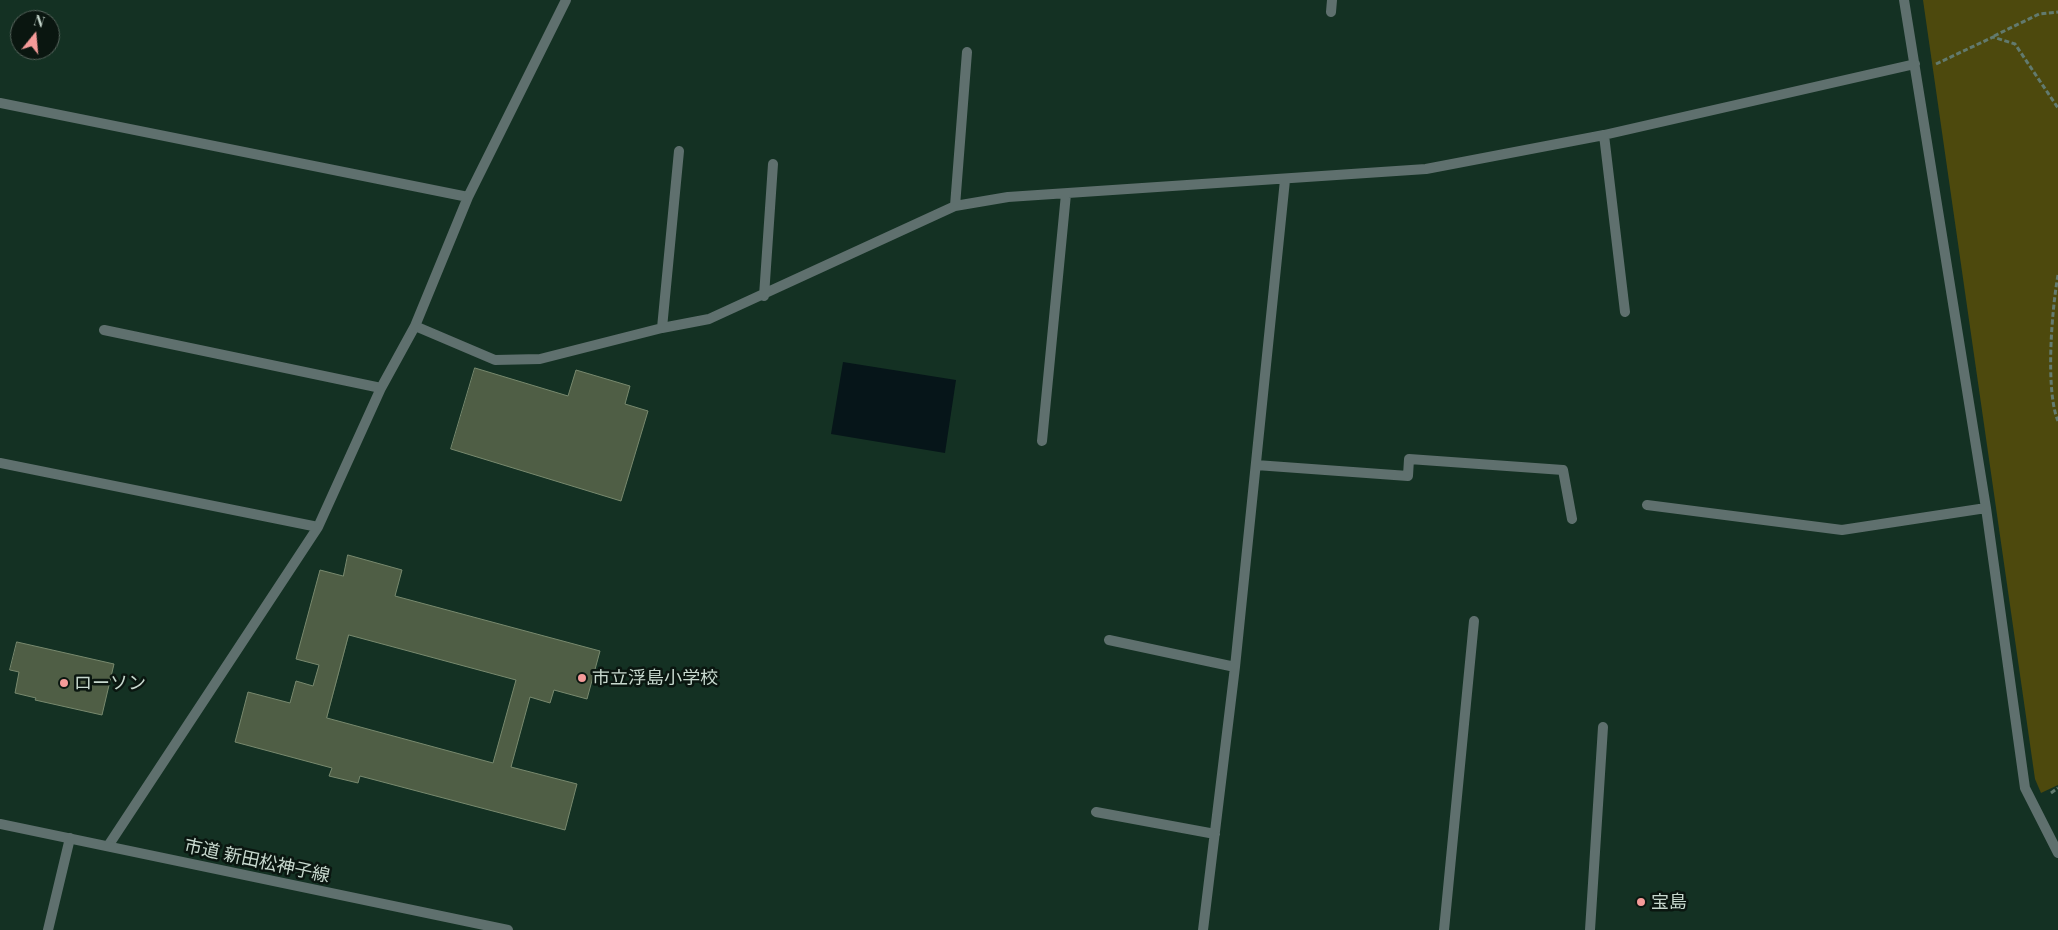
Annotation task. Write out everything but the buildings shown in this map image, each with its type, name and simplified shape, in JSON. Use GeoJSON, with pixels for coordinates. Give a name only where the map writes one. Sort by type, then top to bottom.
{"type":"FeatureCollection","features":[{"type":"Feature","properties":{"kind":"street"},"geometry":{"type":"LineString","coordinates":[[108,846],[318,527],[381,388],[415,326],[468,197],[566,0]]}},
{"type":"Feature","properties":{"kind":"street"},"geometry":{"type":"LineString","coordinates":[[1330,12],[1332,0]]}},
{"type":"Feature","properties":{"kind":"street"},"geometry":{"type":"LineString","coordinates":[[1904,0],[1986,508],[2025,788],[2058,853]]}},
{"type":"Feature","properties":{"kind":"street"},"geometry":{"type":"LineString","coordinates":[[955,206],[967,52]]}},
{"type":"Feature","properties":{"kind":"street"},"geometry":{"type":"LineString","coordinates":[[415,326],[495,360],[540,359],[662,328],[710,319],[764,296],[955,206],[1008,197],[1285,180],[1426,169],[1604,135],[1915,69]]}},
{"type":"Feature","properties":{"kind":"street"},"geometry":{"type":"LineString","coordinates":[[0,103],[468,197]]}},
{"type":"Feature","properties":{"kind":"street"},"geometry":{"type":"LineString","coordinates":[[1604,135],[1625,312]]}},
{"type":"Feature","properties":{"kind":"street"},"geometry":{"type":"LineString","coordinates":[[662,328],[679,151]]}},
{"type":"Feature","properties":{"kind":"street"},"geometry":{"type":"LineString","coordinates":[[764,296],[773,164]]}},
{"type":"Feature","properties":{"kind":"street"},"geometry":{"type":"LineString","coordinates":[[1203,930],[1236,667],[1285,180]]}},
{"type":"Feature","properties":{"kind":"street"},"geometry":{"type":"LineString","coordinates":[[1042,441],[1066,194]]}},
{"type":"Feature","properties":{"kind":"street"},"geometry":{"type":"LineString","coordinates":[[104,330],[381,388]]}},
{"type":"Feature","properties":{"kind":"street"},"geometry":{"type":"LineString","coordinates":[[1256,465],[1408,476],[1409,459],[1562,470],[1572,519]]}},
{"type":"Feature","properties":{"kind":"street"},"geometry":{"type":"LineString","coordinates":[[0,463],[318,527]]}},
{"type":"Feature","properties":{"kind":"street"},"geometry":{"type":"LineString","coordinates":[[1647,505],[1842,530],[1986,508]]}},
{"type":"Feature","properties":{"kind":"street"},"geometry":{"type":"LineString","coordinates":[[1444,930],[1474,622]]}},
{"type":"Feature","properties":{"kind":"street"},"geometry":{"type":"LineString","coordinates":[[1109,640],[1236,667]]}},
{"type":"Feature","properties":{"kind":"street"},"geometry":{"type":"LineString","coordinates":[[1590,930],[1603,727]]}},
{"type":"Feature","properties":{"kind":"street"},"geometry":{"type":"LineString","coordinates":[[1096,812],[1215,834]]}},
{"type":"Feature","properties":{"kind":"street","name":"市道 新田松神子線"},"geometry":{"type":"LineString","coordinates":[[0,824],[508,930]]}},
{"type":"Feature","properties":{"kind":"street"},"geometry":{"type":"LineString","coordinates":[[48,930],[70,838]]}},
{"type":"Feature","properties":{"kind":"path"},"geometry":{"type":"LineString","coordinates":[[1915,69],[2039,14],[2058,12]]}},
{"type":"Feature","properties":{"kind":"path"},"geometry":{"type":"LineString","coordinates":[[1993,36],[2015,44],[2058,108]]}},
{"type":"Feature","properties":{"kind":"path"},"geometry":{"type":"LineString","coordinates":[[2058,274],[2051,379],[2054,410],[2058,421]]}},
{"type":"Feature","properties":{"kind":"shaded area"},"geometry":{"type":"Polygon","coordinates":[[[1923,0],[2058,0],[2058,785],[2041,793],[2035,779],[1923,0]]]}},
{"type":"Feature","properties":{"kind":"shaded area"},"geometry":{"type":"Polygon","coordinates":[[[843,362],[956,380],[945,453],[831,434],[843,362]]]}},
{"type":"Feature","properties":{"kind":"place","name":"市立浮島小学校"},"geometry":{"type":"Point","coordinates":[582,678]}},
{"type":"Feature","properties":{"kind":"place","name":"ローソン"},"geometry":{"type":"Point","coordinates":[64,683]}},
{"type":"Feature","properties":{"kind":"place","name":"宝島"},"geometry":{"type":"Point","coordinates":[1641,902]}}]}
